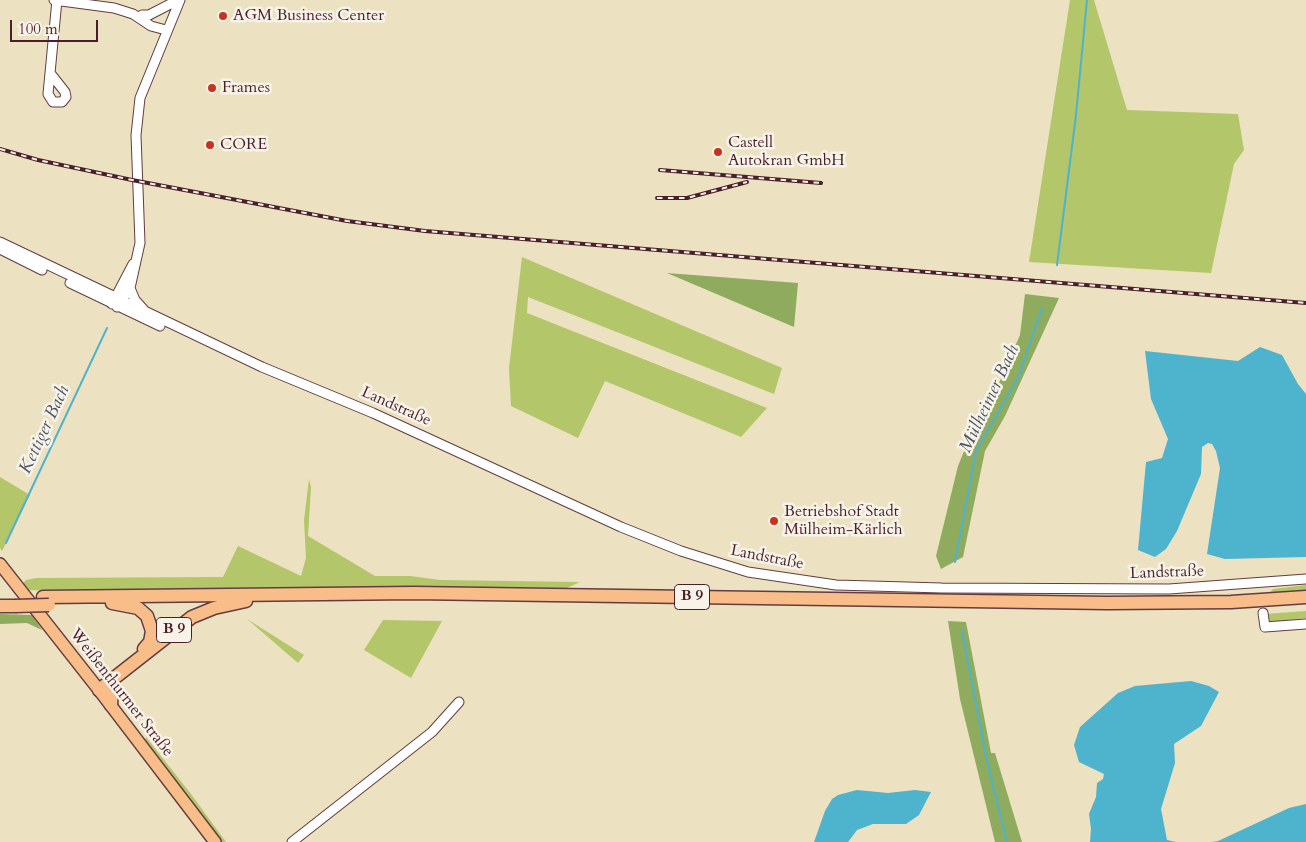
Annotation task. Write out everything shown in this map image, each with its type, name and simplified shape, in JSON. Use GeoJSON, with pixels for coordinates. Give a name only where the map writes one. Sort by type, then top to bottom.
{"type":"FeatureCollection","features":[{"type":"Feature","properties":{"kind":"highway","name":"B 9"},"geometry":{"type":"LineString","coordinates":[[6,602],[414,593],[1108,603],[1231,602],[1306,597]]}},
{"type":"Feature","properties":{"kind":"highway","name":"B 9"},"geometry":{"type":"LineString","coordinates":[[46,601],[112,603],[325,601],[1108,611],[1232,610],[1306,605]]}},
{"type":"Feature","properties":{"kind":"highway","name":"B 9"},"geometry":{"type":"LineString","coordinates":[[97,687],[113,679],[192,617],[214,608],[246,601]]}},
{"type":"Feature","properties":{"kind":"highway","name":"B 9"},"geometry":{"type":"LineString","coordinates":[[97,687],[142,651],[152,637],[151,623],[142,610],[112,603]]}},
{"type":"Feature","properties":{"kind":"highway"},"geometry":{"type":"LineString","coordinates":[[111,705],[113,679]]}},
{"type":"Feature","properties":{"kind":"main road","name":"Weißenthurmer Straße"},"geometry":{"type":"LineString","coordinates":[[0,564],[111,705],[215,842]]}},
{"type":"Feature","properties":{"kind":"street"},"geometry":{"type":"LineString","coordinates":[[50,73],[56,0],[105,6],[138,15],[149,15],[179,0]]}},
{"type":"Feature","properties":{"kind":"street"},"geometry":{"type":"LineString","coordinates":[[116,303],[130,288],[137,258],[141,226],[137,113],[144,83],[179,0]]}},
{"type":"Feature","properties":{"kind":"street"},"geometry":{"type":"LineString","coordinates":[[138,15],[151,26],[166,30]]}},
{"type":"Feature","properties":{"kind":"street"},"geometry":{"type":"LineString","coordinates":[[0,242],[116,303],[147,313],[262,367]]}},
{"type":"Feature","properties":{"kind":"street"},"geometry":{"type":"LineString","coordinates":[[0,249],[216,350],[262,367]]}},
{"type":"Feature","properties":{"kind":"street"},"geometry":{"type":"LineString","coordinates":[[116,303],[137,258]]}},
{"type":"Feature","properties":{"kind":"street"},"geometry":{"type":"LineString","coordinates":[[130,288],[136,300],[147,313]]}},
{"type":"Feature","properties":{"kind":"street","name":"Landstraße"},"geometry":{"type":"LineString","coordinates":[[262,367],[373,413],[646,537],[700,558],[757,574],[836,585],[1117,590],[1261,584],[1306,579]]}},
{"type":"Feature","properties":{"kind":"street"},"geometry":{"type":"LineString","coordinates":[[1261,584],[1262,596]]}},
{"type":"Feature","properties":{"kind":"street"},"geometry":{"type":"LineString","coordinates":[[1263,613],[1263,623],[1268,628],[1306,624]]}},
{"type":"Feature","properties":{"kind":"street"},"geometry":{"type":"LineString","coordinates":[[292,842],[418,744],[432,732],[459,702]]}},
{"type":"Feature","properties":{"kind":"green space"},"geometry":{"type":"Polygon","coordinates":[[[1070,0],[1094,0],[1127,110],[1238,114],[1244,150],[1234,164],[1211,273],[1029,262],[1070,0]]]}},
{"type":"Feature","properties":{"kind":"green space"},"geometry":{"type":"Polygon","coordinates":[[[522,257],[782,368],[774,394],[528,297],[527,313],[767,408],[741,437],[605,381],[578,438],[511,406],[509,368],[522,257]]]}},
{"type":"Feature","properties":{"kind":"green space"},"geometry":{"type":"Polygon","coordinates":[[[667,273],[798,283],[794,327],[667,273]]]}},
{"type":"Feature","properties":{"kind":"green space"},"geometry":{"type":"Polygon","coordinates":[[[1025,294],[1059,298],[1005,416],[985,451],[963,557],[941,569],[936,556],[958,466],[976,422],[999,383],[1020,335],[1025,294]]]}},
{"type":"Feature","properties":{"kind":"green space"},"geometry":{"type":"Polygon","coordinates":[[[0,477],[30,495],[2,551],[0,548],[0,477]]]}},
{"type":"Feature","properties":{"kind":"green space"},"geometry":{"type":"Polygon","coordinates":[[[309,479],[311,487],[308,536],[375,576],[410,576],[440,580],[580,582],[567,588],[355,587],[67,591],[23,590],[20,586],[26,580],[36,578],[223,577],[238,546],[301,576],[306,558],[304,520],[309,479]]]}},
{"type":"Feature","properties":{"kind":"green space"},"geometry":{"type":"Polygon","coordinates":[[[1306,585],[1306,592],[1267,596],[1273,589],[1306,585]]]}},
{"type":"Feature","properties":{"kind":"green space"},"geometry":{"type":"Polygon","coordinates":[[[1306,611],[1306,618],[1271,622],[1266,618],[1265,614],[1306,611]]]}},
{"type":"Feature","properties":{"kind":"green space"},"geometry":{"type":"Polygon","coordinates":[[[0,614],[32,615],[42,630],[27,623],[0,624],[0,614]]]}},
{"type":"Feature","properties":{"kind":"green space"},"geometry":{"type":"Polygon","coordinates":[[[247,619],[304,655],[298,663],[247,619]]]}},
{"type":"Feature","properties":{"kind":"green space"},"geometry":{"type":"Polygon","coordinates":[[[383,620],[442,621],[411,678],[364,650],[383,620]]]}},
{"type":"Feature","properties":{"kind":"green space"},"geometry":{"type":"Polygon","coordinates":[[[948,621],[966,622],[991,753],[995,753],[1022,842],[995,842],[960,699],[948,621]]]}},
{"type":"Feature","properties":{"kind":"green space"},"geometry":{"type":"Polygon","coordinates":[[[146,737],[226,842],[219,842],[145,741],[146,737]]]}},
{"type":"Feature","properties":{"kind":"water"},"geometry":{"type":"Polygon","coordinates":[[[1260,347],[1282,355],[1298,384],[1306,394],[1306,557],[1225,559],[1207,554],[1220,468],[1216,451],[1212,444],[1208,443],[1202,447],[1201,474],[1177,531],[1166,549],[1155,557],[1138,550],[1146,462],[1162,458],[1168,439],[1151,399],[1145,351],[1238,361],[1260,347]]]}},
{"type":"Feature","properties":{"kind":"water"},"geometry":{"type":"Polygon","coordinates":[[[1191,681],[1209,686],[1219,692],[1201,726],[1174,744],[1175,763],[1161,809],[1167,840],[1176,842],[1090,842],[1089,814],[1096,797],[1097,783],[1103,779],[1104,774],[1079,762],[1074,745],[1080,727],[1118,693],[1135,686],[1191,681]]]}},
{"type":"Feature","properties":{"kind":"water"},"geometry":{"type":"Polygon","coordinates":[[[857,790],[888,793],[915,790],[931,792],[919,815],[906,824],[873,824],[857,830],[848,842],[814,842],[825,811],[832,799],[838,795],[857,790]]]}},
{"type":"Feature","properties":{"kind":"water"},"geometry":{"type":"Polygon","coordinates":[[[1306,804],[1306,842],[1212,842],[1218,841],[1289,808],[1306,804]]]}},
{"type":"Feature","properties":{"kind":"waterway","name":"Mülheimer Bach"},"geometry":{"type":"LineString","coordinates":[[1057,265],[1076,115],[1087,0]]}},
{"type":"Feature","properties":{"kind":"waterway","name":"Mülheimer Bach"},"geometry":{"type":"LineString","coordinates":[[955,562],[976,451],[1018,378],[1042,308]]}},
{"type":"Feature","properties":{"kind":"waterway","name":"Kettiger Bach"},"geometry":{"type":"LineString","coordinates":[[6,543],[107,328]]}},
{"type":"Feature","properties":{"kind":"waterway","name":"Mülheimer Bach"},"geometry":{"type":"LineString","coordinates":[[962,631],[987,761],[1007,842]]}},
{"type":"Feature","properties":{"kind":"railway"},"geometry":{"type":"LineString","coordinates":[[0,149],[38,160],[132,180],[347,221],[425,231],[1306,303]]}},
{"type":"Feature","properties":{"kind":"railway"},"geometry":{"type":"LineString","coordinates":[[660,170],[821,183]]}},
{"type":"Feature","properties":{"kind":"railway"},"geometry":{"type":"LineString","coordinates":[[657,198],[687,198],[747,182]]}},
{"type":"Feature","properties":{"kind":"place","name":"AGM Business Center"},"geometry":{"type":"Point","coordinates":[223,16]}},
{"type":"Feature","properties":{"kind":"place","name":"Frames"},"geometry":{"type":"Point","coordinates":[212,88]}},
{"type":"Feature","properties":{"kind":"place","name":"CORE"},"geometry":{"type":"Point","coordinates":[210,145]}},
{"type":"Feature","properties":{"kind":"place","name":"Castell Autokran GmbH"},"geometry":{"type":"Point","coordinates":[718,152]}},
{"type":"Feature","properties":{"kind":"place","name":"Betriebshof Stadt Mülheim-Kärlich"},"geometry":{"type":"Point","coordinates":[774,521]}}]}
